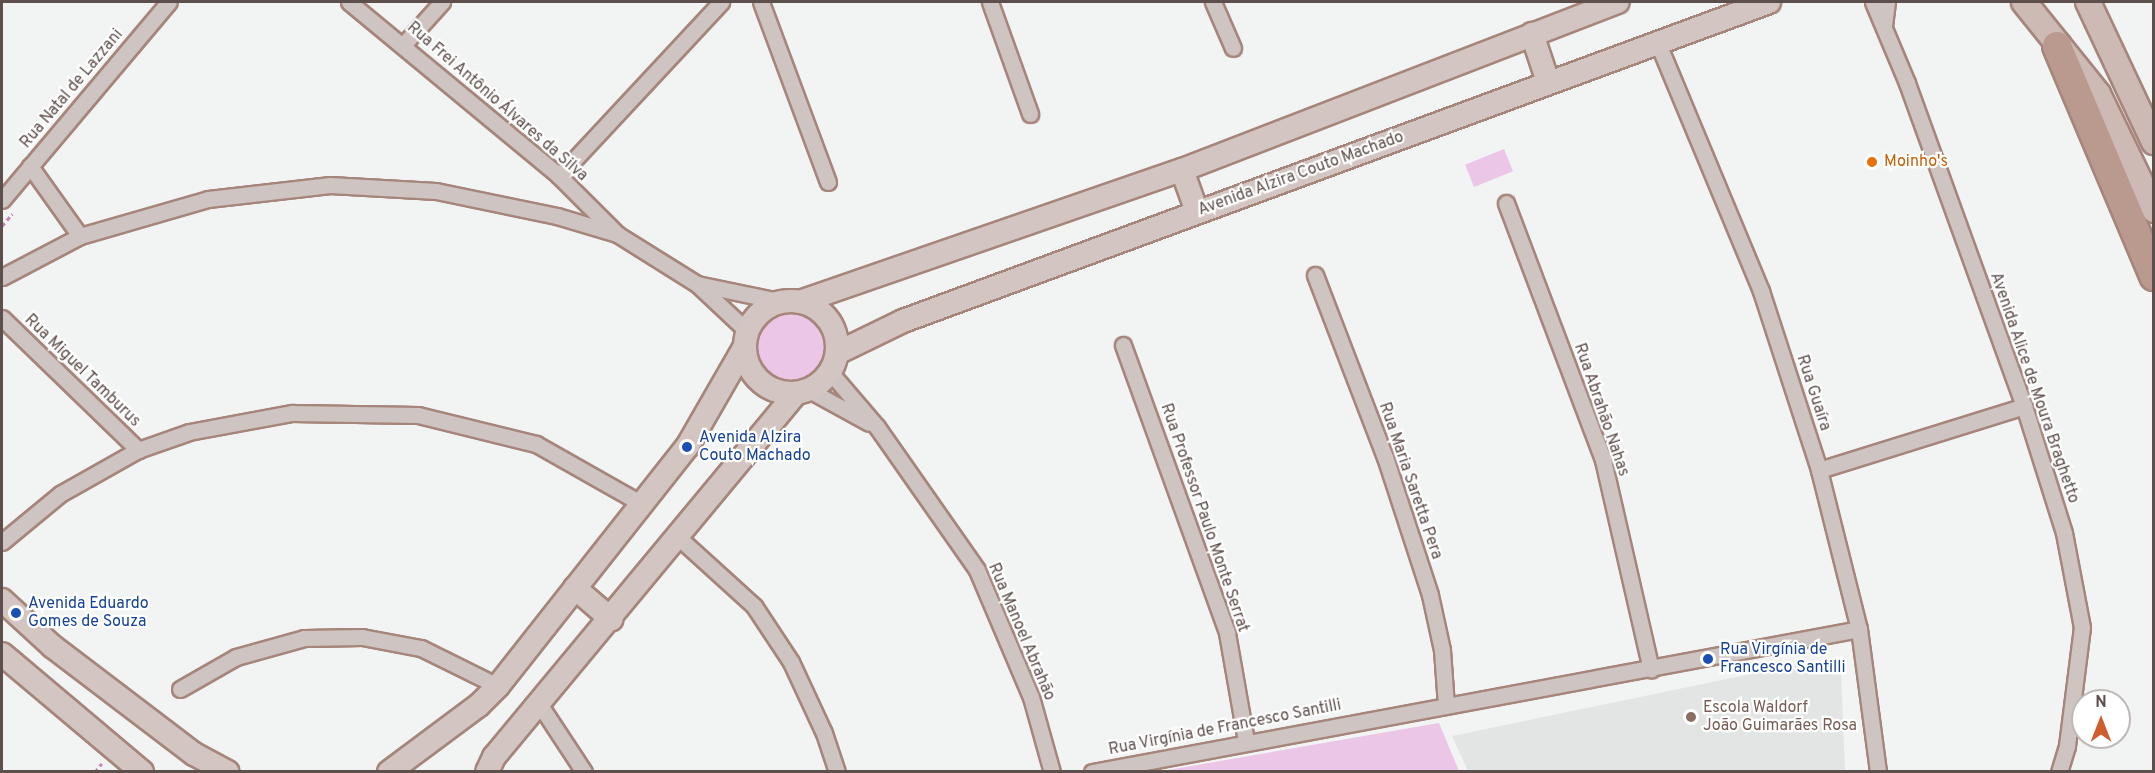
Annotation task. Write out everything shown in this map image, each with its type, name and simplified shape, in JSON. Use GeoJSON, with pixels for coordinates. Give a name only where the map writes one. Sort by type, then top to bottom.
{"type":"FeatureCollection","features":[{"type":"Feature","properties":{"kind":"highway"},"geometry":{"type":"LineString","coordinates":[[2057,46],[2154,276]]}},
{"type":"Feature","properties":{"kind":"main road"},"geometry":{"type":"LineString","coordinates":[[2024,2],[2057,46],[2098,94],[2154,210]]}},
{"type":"Feature","properties":{"kind":"main road"},"geometry":{"type":"LineString","coordinates":[[2088,2],[2154,142]]}},
{"type":"Feature","properties":{"kind":"main road"},"geometry":{"type":"LineString","coordinates":[[2097,2],[2100,26]]}},
{"type":"Feature","properties":{"kind":"street","name":"Rua Natal de Lazzani"},"geometry":{"type":"LineString","coordinates":[[2,200],[169,2]]}},
{"type":"Feature","properties":{"kind":"street","name":"Rua Frei Antônio Álvares da Silva"},"geometry":{"type":"LineString","coordinates":[[349,2],[404,44],[560,176],[617,234]]}},
{"type":"Feature","properties":{"kind":"street"},"geometry":{"type":"LineString","coordinates":[[404,44],[442,2]]}},
{"type":"Feature","properties":{"kind":"street"},"geometry":{"type":"LineString","coordinates":[[560,176],[722,2]]}},
{"type":"Feature","properties":{"kind":"street"},"geometry":{"type":"LineString","coordinates":[[761,2],[828,182]]}},
{"type":"Feature","properties":{"kind":"street"},"geometry":{"type":"LineString","coordinates":[[990,2],[1030,114]]}},
{"type":"Feature","properties":{"kind":"street"},"geometry":{"type":"LineString","coordinates":[[1213,2],[1233,48]]}},
{"type":"Feature","properties":{"kind":"street"},"geometry":{"type":"LineString","coordinates":[[389,771],[471,711],[498,686],[687,447],[761,311],[1182,170],[1618,2]]}},
{"type":"Feature","properties":{"kind":"street","name":"Avenida Alice de Moura Braghetto"},"geometry":{"type":"LineString","coordinates":[[1873,2],[2024,406],[2064,533],[2082,627],[2067,746],[2059,771]]}},
{"type":"Feature","properties":{"kind":"street","name":"Avenida Alice de Moura Braghetto"},"geometry":{"type":"LineString","coordinates":[[1884,29],[1887,2]]}},
{"type":"Feature","properties":{"kind":"street","name":"Avenida Alzira Couto Machado"},"geometry":{"type":"LineString","coordinates":[[834,363],[903,321],[1762,3]]}},
{"type":"Feature","properties":{"kind":"street"},"geometry":{"type":"LineString","coordinates":[[1532,34],[1548,82]]}},
{"type":"Feature","properties":{"kind":"street","name":"Rua Guaíra"},"geometry":{"type":"LineString","coordinates":[[1657,41],[1761,291],[1819,470],[1859,629],[1878,771]]}},
{"type":"Feature","properties":{"kind":"street"},"geometry":{"type":"LineString","coordinates":[[30,166],[80,236]]}},
{"type":"Feature","properties":{"kind":"street"},"geometry":{"type":"LineString","coordinates":[[1182,170],[1197,212]]}},
{"type":"Feature","properties":{"kind":"street"},"geometry":{"type":"LineString","coordinates":[[2,277],[80,236],[208,199],[330,185],[436,191],[617,234],[697,284],[746,339],[748,366],[759,382],[776,391],[802,392]]}},
{"type":"Feature","properties":{"kind":"street","name":"Rua Abrahão Nahas"},"geometry":{"type":"LineString","coordinates":[[1506,203],[1603,460],[1651,670]]}},
{"type":"Feature","properties":{"kind":"street","name":"Rua Maria Saretta Pera"},"geometry":{"type":"LineString","coordinates":[[1316,275],[1385,457],[1430,595],[1442,650],[1446,706]]}},
{"type":"Feature","properties":{"kind":"street"},"geometry":{"type":"LineString","coordinates":[[487,771],[494,757],[538,702],[612,619],[678,537],[802,392],[834,363],[832,327],[813,307],[697,284]]}},
{"type":"Feature","properties":{"kind":"street","name":"Rua Miguel Tamburus"},"geometry":{"type":"LineString","coordinates":[[2,318],[138,450]]}},
{"type":"Feature","properties":{"kind":"street","name":"Rua Professor Paulo Monte Serrat"},"geometry":{"type":"LineString","coordinates":[[1123,345],[1227,633],[1246,741]]}},
{"type":"Feature","properties":{"kind":"street","name":"Rua Manoel Abrahão"},"geometry":{"type":"LineString","coordinates":[[834,363],[977,570],[1031,697],[1052,771]]}},
{"type":"Feature","properties":{"kind":"street","name":"Rua Manoel Abrahão"},"geometry":{"type":"LineString","coordinates":[[802,392],[877,427]]}},
{"type":"Feature","properties":{"kind":"street"},"geometry":{"type":"LineString","coordinates":[[1819,470],[2024,406]]}},
{"type":"Feature","properties":{"kind":"street"},"geometry":{"type":"LineString","coordinates":[[2,542],[60,494],[138,450],[189,432],[292,413],[418,415],[536,444],[642,504]]}},
{"type":"Feature","properties":{"kind":"street"},"geometry":{"type":"LineString","coordinates":[[678,537],[754,606],[791,663],[824,733],[837,771]]}},
{"type":"Feature","properties":{"kind":"street"},"geometry":{"type":"LineString","coordinates":[[575,588],[612,619]]}},
{"type":"Feature","properties":{"kind":"street"},"geometry":{"type":"LineString","coordinates":[[2,600],[52,646],[194,754],[228,771]]}},
{"type":"Feature","properties":{"kind":"street","name":"Rua Virgínia de Francesco Santilli"},"geometry":{"type":"LineString","coordinates":[[1092,771],[1246,741],[1651,670],[1859,629]]}},
{"type":"Feature","properties":{"kind":"street"},"geometry":{"type":"LineString","coordinates":[[180,688],[236,657],[304,638],[362,637],[421,648],[498,686]]}},
{"type":"Feature","properties":{"kind":"street"},"geometry":{"type":"LineString","coordinates":[[28,675],[52,646]]}},
{"type":"Feature","properties":{"kind":"street"},"geometry":{"type":"LineString","coordinates":[[2,654],[142,771]]}},
{"type":"Feature","properties":{"kind":"street"},"geometry":{"type":"LineString","coordinates":[[538,702],[584,771]]}},
{"type":"Feature","properties":{"kind":"path"},"geometry":{"type":"LineString","coordinates":[[2,226],[16,208]]}},
{"type":"Feature","properties":{"kind":"shaded area"},"geometry":{"type":"Polygon","coordinates":[[[1504,149],[1513,171],[1474,187],[1465,165],[1504,149]]]}},
{"type":"Feature","properties":{"kind":"shaded area"},"geometry":{"type":"Polygon","coordinates":[[[797,311],[816,321],[824,333],[826,347],[824,361],[816,373],[804,381],[783,383],[764,373],[756,361],[754,340],[764,321],[776,313],[797,311]]]}},
{"type":"Feature","properties":{"kind":"shaded area","name":"Escola Waldorf João Guimarães Rosa"},"geometry":{"type":"Polygon","coordinates":[[[1794,665],[1841,672],[1845,771],[1468,771],[1452,736],[1794,665]]]}},
{"type":"Feature","properties":{"kind":"shaded area"},"geometry":{"type":"Polygon","coordinates":[[[1439,723],[1459,771],[1162,771],[1439,723]]]}},
{"type":"Feature","properties":{"kind":"place","name":"Moinho's"},"geometry":{"type":"Point","coordinates":[1872,162]}},
{"type":"Feature","properties":{"kind":"place","name":"Avenida Alzira Couto Machado"},"geometry":{"type":"Point","coordinates":[687,447]}},
{"type":"Feature","properties":{"kind":"place","name":"Avenida Eduardo Gomes de Souza"},"geometry":{"type":"Point","coordinates":[16,613]}},
{"type":"Feature","properties":{"kind":"place","name":"Rua Virgínia de Francesco Santilli"},"geometry":{"type":"Point","coordinates":[1708,659]}},
{"type":"Feature","properties":{"kind":"place","name":"Escola Waldorf João Guimarães Rosa"},"geometry":{"type":"Point","coordinates":[1691,717]}}]}
